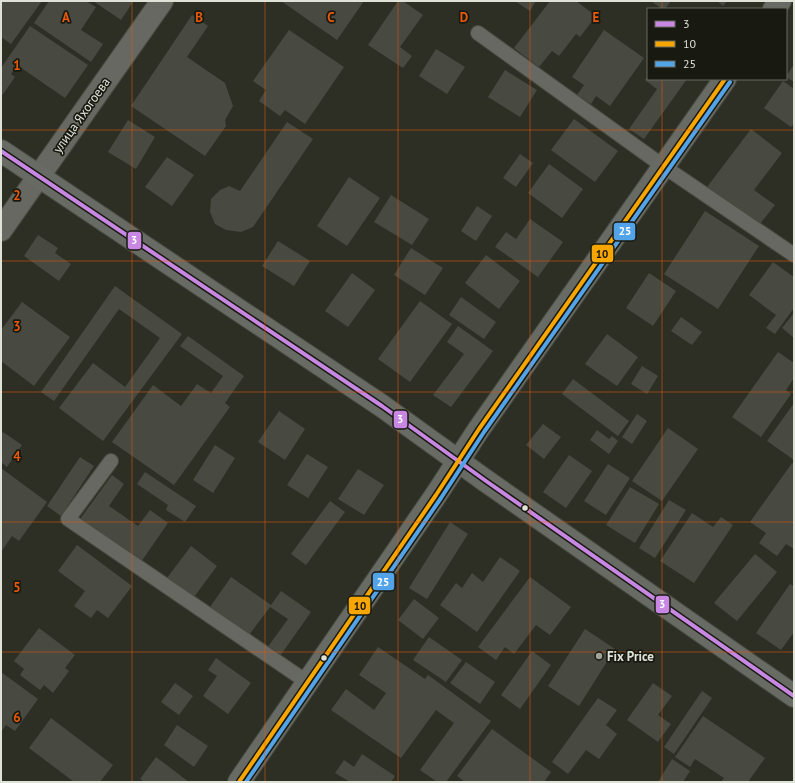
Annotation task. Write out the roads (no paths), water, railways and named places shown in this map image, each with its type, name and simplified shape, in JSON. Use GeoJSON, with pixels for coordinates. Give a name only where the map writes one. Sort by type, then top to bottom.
{"type":"FeatureCollection","features":[{"type":"Feature","properties":{"kind":"street","name":"улица Яхогоева"},"geometry":{"type":"LineString","coordinates":[[1,230],[162,1]]}},
{"type":"Feature","properties":{"kind":"street"},"geometry":{"type":"LineString","coordinates":[[239,782],[479,430],[724,80]]}},
{"type":"Feature","properties":{"kind":"street"},"geometry":{"type":"LineString","coordinates":[[1,151],[375,402],[794,696]]}},
{"type":"Feature","properties":{"kind":"lane"},"geometry":{"type":"LineString","coordinates":[[478,33],[663,166],[794,255]]}},
{"type":"Feature","properties":{"kind":"lane"},"geometry":{"type":"LineString","coordinates":[[111,461],[68,519],[307,682]]}},
{"type":"Feature","properties":{"kind":"place","name":"Fix Price"},"geometry":{"type":"Point","coordinates":[599,656]}}]}
